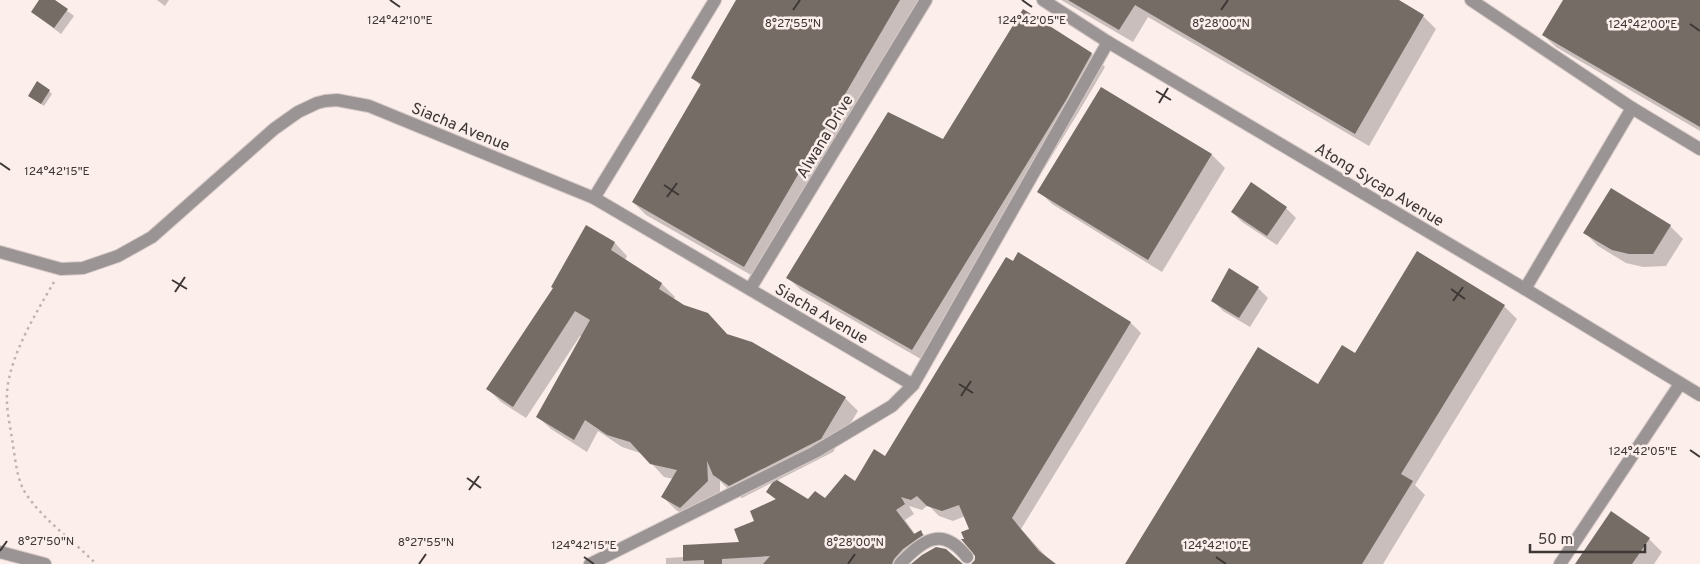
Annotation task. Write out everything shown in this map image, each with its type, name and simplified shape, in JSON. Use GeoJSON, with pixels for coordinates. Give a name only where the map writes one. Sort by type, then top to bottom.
{"type":"FeatureCollection","features":[{"type":"Feature","properties":{"kind":"street"},"geometry":{"type":"LineString","coordinates":[[594,198],[715,0]]}},
{"type":"Feature","properties":{"kind":"street","name":"Alwana Drive"},"geometry":{"type":"LineString","coordinates":[[750,289],[926,0]]}},
{"type":"Feature","properties":{"kind":"street","name":"Atong Sycap Avenue"},"geometry":{"type":"LineString","coordinates":[[1043,0],[1108,42],[1700,395]]}},
{"type":"Feature","properties":{"kind":"street"},"geometry":{"type":"LineString","coordinates":[[1471,0],[1632,108],[1700,149]]}},
{"type":"Feature","properties":{"kind":"street"},"geometry":{"type":"LineString","coordinates":[[590,564],[815,452],[892,406],[913,385],[1108,42]]}},
{"type":"Feature","properties":{"kind":"street","name":"Siacha Avenue"},"geometry":{"type":"LineString","coordinates":[[0,252],[61,270],[83,268],[118,256],[152,237],[274,129],[298,112],[317,102],[336,100],[369,106],[594,198],[913,385]]}},
{"type":"Feature","properties":{"kind":"street"},"geometry":{"type":"LineString","coordinates":[[1525,289],[1632,108]]}},
{"type":"Feature","properties":{"kind":"street"},"geometry":{"type":"LineString","coordinates":[[1560,564],[1680,384]]}},
{"type":"Feature","properties":{"kind":"street"},"geometry":{"type":"LineString","coordinates":[[900,564],[921,545],[937,538],[956,544],[967,557]]}},
{"type":"Feature","properties":{"kind":"street"},"geometry":{"type":"LineString","coordinates":[[0,552],[45,564]]}},
{"type":"Feature","properties":{"kind":"path"},"geometry":{"type":"LineString","coordinates":[[61,270],[36,314],[12,365],[7,393],[9,420],[17,473],[25,492],[42,515],[96,564]]}},
{"type":"Feature","properties":{"kind":"building"},"geometry":{"type":"Polygon","coordinates":[[[39,0],[55,0],[68,9],[54,28],[31,12],[39,0]]]}},
{"type":"Feature","properties":{"kind":"building"},"geometry":{"type":"Polygon","coordinates":[[[736,0],[900,0],[744,267],[632,202],[701,84],[691,78],[736,0]]]}},
{"type":"Feature","properties":{"kind":"building"},"geometry":{"type":"Polygon","coordinates":[[[1068,0],[1399,0],[1424,15],[1355,134],[1135,5],[1119,30],[1068,0]]]}},
{"type":"Feature","properties":{"kind":"building"},"geometry":{"type":"Polygon","coordinates":[[[1563,0],[1700,0],[1700,127],[1542,35],[1563,0]]]}},
{"type":"Feature","properties":{"kind":"building"},"geometry":{"type":"Polygon","coordinates":[[[1023,9],[1092,53],[1066,100],[912,350],[786,278],[888,112],[943,139],[1023,9]]]}},
{"type":"Feature","properties":{"kind":"building"},"geometry":{"type":"Polygon","coordinates":[[[37,81],[50,90],[41,104],[28,96],[37,81]]]}},
{"type":"Feature","properties":{"kind":"building"},"geometry":{"type":"Polygon","coordinates":[[[1101,87],[1212,154],[1148,260],[1037,192],[1101,87]]]}},
{"type":"Feature","properties":{"kind":"building"},"geometry":{"type":"Polygon","coordinates":[[[1251,182],[1287,207],[1267,236],[1231,212],[1251,182]]]}},
{"type":"Feature","properties":{"kind":"building"},"geometry":{"type":"Polygon","coordinates":[[[1611,188],[1671,225],[1653,254],[1629,254],[1612,250],[1583,233],[1611,188]]]}},
{"type":"Feature","properties":{"kind":"building"},"geometry":{"type":"Polygon","coordinates":[[[586,225],[615,242],[611,250],[662,283],[659,289],[684,305],[708,313],[727,334],[752,342],[846,397],[821,439],[729,486],[713,475],[707,461],[708,481],[680,508],[661,497],[677,470],[650,464],[630,442],[607,435],[585,420],[574,440],[536,417],[590,320],[575,311],[513,407],[486,389],[553,288],[551,287],[586,225]]]}},
{"type":"Feature","properties":{"kind":"building"},"geometry":{"type":"Polygon","coordinates":[[[1417,251],[1505,305],[1401,474],[1413,481],[1362,564],[1125,564],[1258,347],[1318,384],[1342,345],[1355,353],[1417,251]]]}},
{"type":"Feature","properties":{"kind":"building"},"geometry":{"type":"Polygon","coordinates":[[[1018,252],[1131,322],[1012,518],[1039,551],[1056,564],[971,564],[975,560],[975,556],[961,539],[964,539],[961,532],[969,529],[959,505],[942,511],[927,506],[917,496],[911,500],[901,497],[905,504],[896,510],[914,534],[921,530],[923,535],[903,549],[892,564],[763,564],[770,556],[722,559],[722,564],[704,564],[704,560],[683,561],[683,545],[739,542],[734,529],[754,521],[750,511],[776,499],[766,492],[772,483],[777,480],[808,499],[815,491],[825,498],[845,474],[855,481],[874,449],[885,456],[1006,257],[1013,261],[1018,252]]]}},
{"type":"Feature","properties":{"kind":"building"},"geometry":{"type":"Polygon","coordinates":[[[1229,268],[1259,287],[1239,318],[1211,301],[1229,268]]]}},
{"type":"Feature","properties":{"kind":"building"},"geometry":{"type":"Polygon","coordinates":[[[1611,511],[1650,538],[1632,564],[1575,564],[1611,511]]]}},
{"type":"Feature","properties":{"kind":"building"},"geometry":{"type":"Polygon","coordinates":[[[936,547],[946,549],[963,564],[911,564],[936,547]]]}}]}
